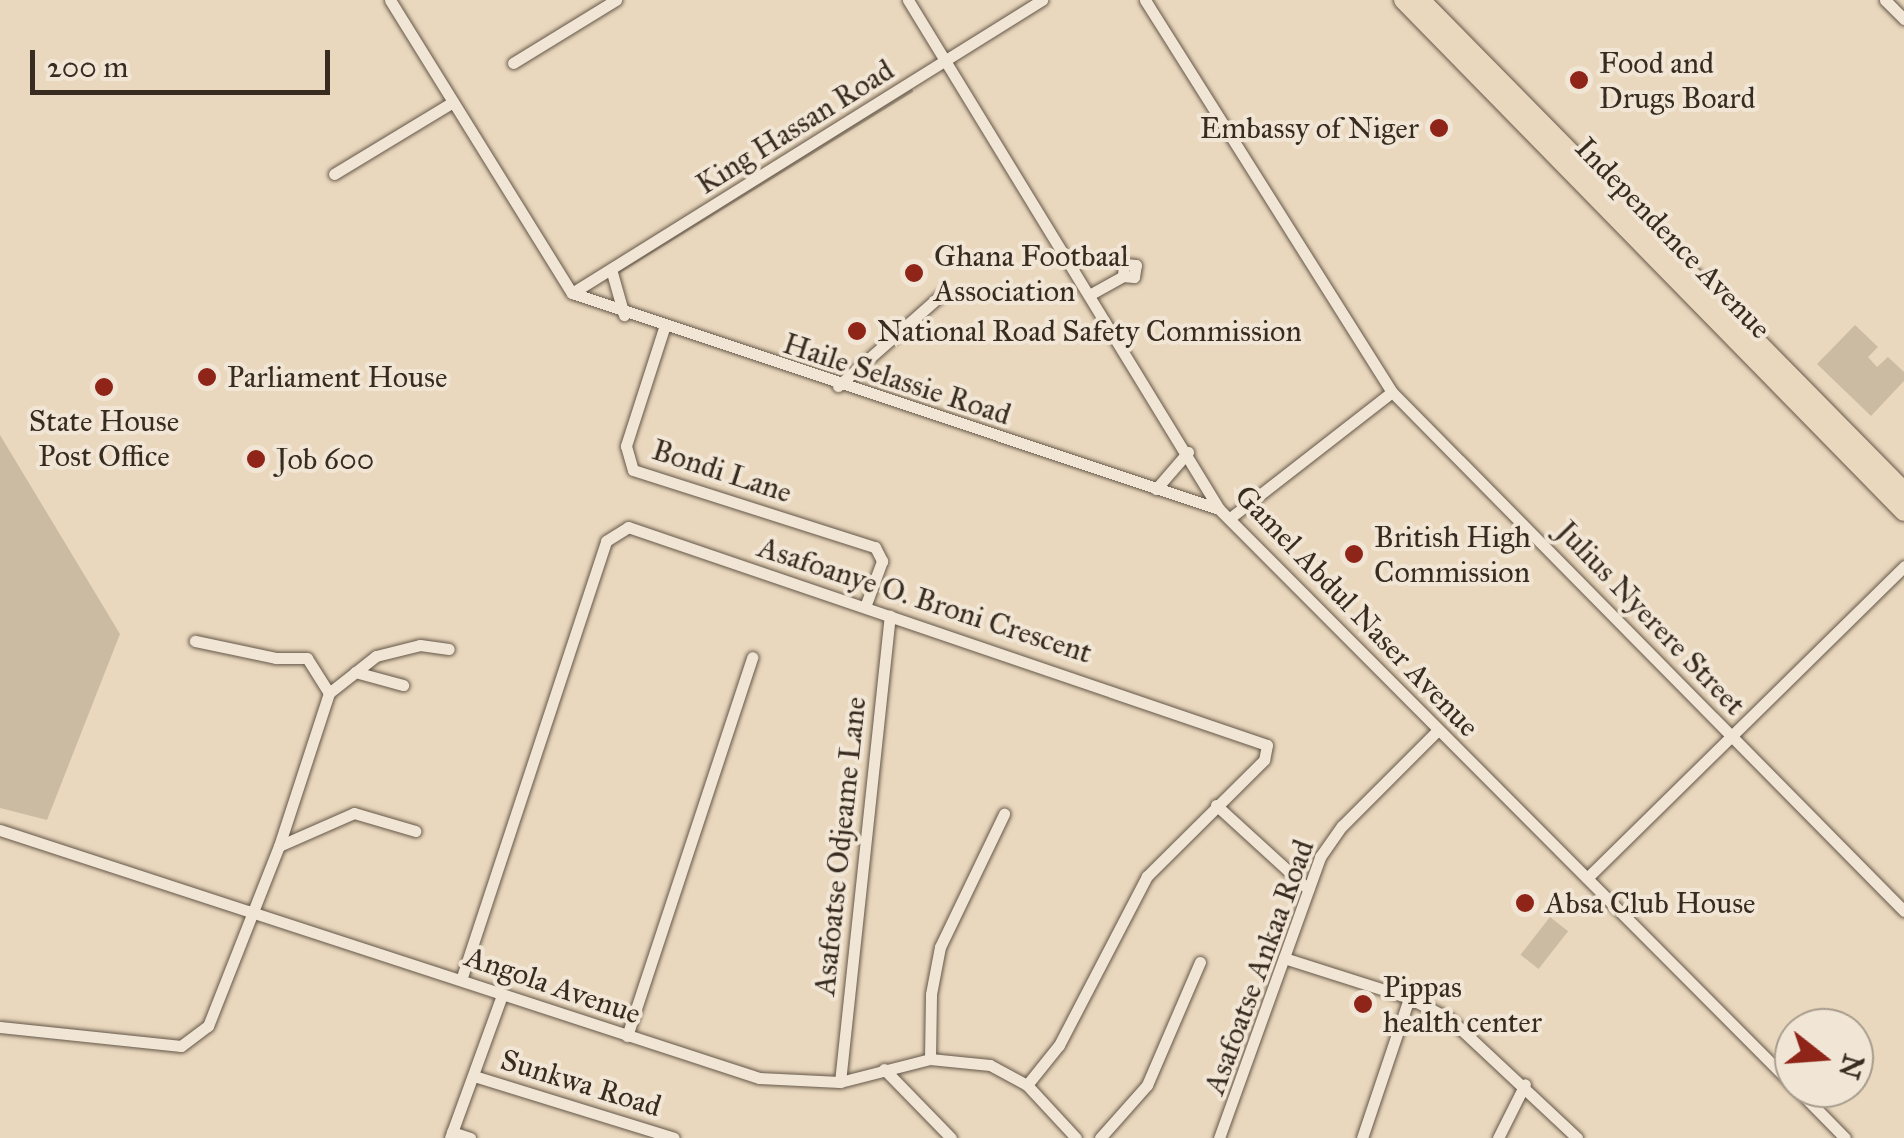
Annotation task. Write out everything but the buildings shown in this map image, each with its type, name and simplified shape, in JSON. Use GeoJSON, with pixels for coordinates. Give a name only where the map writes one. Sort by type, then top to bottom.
{"type":"FeatureCollection","features":[{"type":"Feature","properties":{"kind":"main road","name":"Independence Avenue"},"geometry":{"type":"LineString","coordinates":[[1403,0],[1904,512]]}},
{"type":"Feature","properties":{"kind":"main road","name":"Independence Avenue"},"geometry":{"type":"LineString","coordinates":[[1421,0],[1904,490]]}},
{"type":"Feature","properties":{"kind":"street"},"geometry":{"type":"LineString","coordinates":[[390,0],[572,293]]}},
{"type":"Feature","properties":{"kind":"street"},"geometry":{"type":"LineString","coordinates":[[513,64],[616,0]]}},
{"type":"Feature","properties":{"kind":"street","name":"Gamel Abdul Naser Avenue"},"geometry":{"type":"LineString","coordinates":[[908,0],[1092,294],[1219,509],[1436,732],[1774,1066]]}},
{"type":"Feature","properties":{"kind":"street","name":"King Hassan Road"},"geometry":{"type":"LineString","coordinates":[[572,293],[1042,0]]}},
{"type":"Feature","properties":{"kind":"street","name":"Julius Nyerere Street"},"geometry":{"type":"LineString","coordinates":[[1145,0],[1392,392],[1904,911]]}},
{"type":"Feature","properties":{"kind":"street"},"geometry":{"type":"LineString","coordinates":[[1885,0],[1904,20]]}},
{"type":"Feature","properties":{"kind":"street"},"geometry":{"type":"LineString","coordinates":[[334,174],[453,102]]}},
{"type":"Feature","properties":{"kind":"street"},"geometry":{"type":"LineString","coordinates":[[612,269],[624,315]]}},
{"type":"Feature","properties":{"kind":"street"},"geometry":{"type":"LineString","coordinates":[[1092,294],[1123,276]]}},
{"type":"Feature","properties":{"kind":"street","name":"Haile Selassie Road"},"geometry":{"type":"LineString","coordinates":[[572,293],[624,315],[1219,509]]}},
{"type":"Feature","properties":{"kind":"street"},"geometry":{"type":"LineString","coordinates":[[838,386],[941,295]]}},
{"type":"Feature","properties":{"kind":"street","name":"Bondi Lane"},"geometry":{"type":"LineString","coordinates":[[664,328],[626,446],[633,470],[875,547],[882,561],[865,607]]}},
{"type":"Feature","properties":{"kind":"street"},"geometry":{"type":"LineString","coordinates":[[1230,518],[1392,392]]}},
{"type":"Feature","properties":{"kind":"street"},"geometry":{"type":"LineString","coordinates":[[1156,489],[1188,452]]}},
{"type":"Feature","properties":{"kind":"street","name":"Asafoanye O. Broni Crescent"},"geometry":{"type":"LineString","coordinates":[[461,980],[612,532],[628,527],[1255,736],[1267,745],[1264,760],[1146,876],[1059,1045],[1027,1086]]}},
{"type":"Feature","properties":{"kind":"street"},"geometry":{"type":"LineString","coordinates":[[1588,878],[1904,566]]}},
{"type":"Feature","properties":{"kind":"street","name":"Asafoatse Odjeame Lane"},"geometry":{"type":"LineString","coordinates":[[840,1082],[890,616]]}},
{"type":"Feature","properties":{"kind":"street"},"geometry":{"type":"LineString","coordinates":[[195,641],[276,658],[308,658],[328,694]]}},
{"type":"Feature","properties":{"kind":"street"},"geometry":{"type":"LineString","coordinates":[[0,1027],[157,1044],[196,1040],[254,912],[328,694],[355,672],[402,648],[449,649]]}},
{"type":"Feature","properties":{"kind":"street"},"geometry":{"type":"LineString","coordinates":[[626,1036],[752,657]]}},
{"type":"Feature","properties":{"kind":"street"},"geometry":{"type":"LineString","coordinates":[[355,672],[403,684]]}},
{"type":"Feature","properties":{"kind":"street","name":"Asafoatse Ankaa Road"},"geometry":{"type":"LineString","coordinates":[[1219,1138],[1308,889],[1333,836],[1436,732]]}},
{"type":"Feature","properties":{"kind":"street"},"geometry":{"type":"LineString","coordinates":[[1216,805],[1308,889]]}},
{"type":"Feature","properties":{"kind":"street"},"geometry":{"type":"LineString","coordinates":[[279,846],[354,813],[415,831]]}},
{"type":"Feature","properties":{"kind":"street"},"geometry":{"type":"LineString","coordinates":[[930,1059],[931,994],[940,948],[1004,814]]}},
{"type":"Feature","properties":{"kind":"street","name":"Angola Avenue"},"geometry":{"type":"LineString","coordinates":[[1,834],[254,912],[759,1078],[840,1082],[930,1059],[974,1061],[1027,1086],[1076,1138]]}},
{"type":"Feature","properties":{"kind":"street"},"geometry":{"type":"LineString","coordinates":[[1284,958],[1409,998],[1468,1031],[1578,1138]]}},
{"type":"Feature","properties":{"kind":"street"},"geometry":{"type":"LineString","coordinates":[[1100,1138],[1147,1084],[1200,962]]}},
{"type":"Feature","properties":{"kind":"street"},"geometry":{"type":"LineString","coordinates":[[470,1138],[451,1135],[502,995]]}},
{"type":"Feature","properties":{"kind":"street"},"geometry":{"type":"LineString","coordinates":[[1362,1138],[1409,998]]}},
{"type":"Feature","properties":{"kind":"street"},"geometry":{"type":"LineString","coordinates":[[884,1069],[951,1138]]}},
{"type":"Feature","properties":{"kind":"street","name":"Sunkwa Road"},"geometry":{"type":"LineString","coordinates":[[474,1076],[637,1133],[674,1138]]}},
{"type":"Feature","properties":{"kind":"street"},"geometry":{"type":"LineString","coordinates":[[1498,1138],[1524,1084]]}},
{"type":"Feature","properties":{"kind":"street","name":"Gamel Abdul Naser Avenue"},"geometry":{"type":"LineString","coordinates":[[1816,1108],[1845,1138]]}},
{"type":"Feature","properties":{"kind":"shaded area"},"geometry":{"type":"Polygon","coordinates":[[[1855,325],[1878,347],[1868,357],[1877,367],[1888,357],[1904,372],[1904,381],[1871,416],[1817,364],[1855,325]]]}},
{"type":"Feature","properties":{"kind":"shaded area"},"geometry":{"type":"Polygon","coordinates":[[[0,435],[120,634],[47,820],[0,808],[0,435]]]}},
{"type":"Feature","properties":{"kind":"shaded area"},"geometry":{"type":"Polygon","coordinates":[[[1550,917],[1568,931],[1539,969],[1520,955],[1550,917]]]}},
{"type":"Feature","properties":{"kind":"waterway"},"geometry":{"type":"LineString","coordinates":[[619,271],[911,91]]}},
{"type":"Feature","properties":{"kind":"place","name":"Food and Drugs Board"},"geometry":{"type":"Point","coordinates":[1579,80]}},
{"type":"Feature","properties":{"kind":"place","name":"Embassy of Niger"},"geometry":{"type":"Point","coordinates":[1439,128]}},
{"type":"Feature","properties":{"kind":"place","name":"Ghana Footbaal Association"},"geometry":{"type":"Point","coordinates":[914,273]}},
{"type":"Feature","properties":{"kind":"place","name":"National Road Safety Commission"},"geometry":{"type":"Point","coordinates":[857,331]}},
{"type":"Feature","properties":{"kind":"place","name":"Parliament House"},"geometry":{"type":"Point","coordinates":[207,377]}},
{"type":"Feature","properties":{"kind":"place","name":"State House Post Office"},"geometry":{"type":"Point","coordinates":[104,387]}},
{"type":"Feature","properties":{"kind":"place","name":"Job 600"},"geometry":{"type":"Point","coordinates":[256,459]}},
{"type":"Feature","properties":{"kind":"place","name":"British High Commission"},"geometry":{"type":"Point","coordinates":[1354,554]}},
{"type":"Feature","properties":{"kind":"place","name":"Absa Club House"},"geometry":{"type":"Point","coordinates":[1525,903]}},
{"type":"Feature","properties":{"kind":"place","name":"Pippas health center"},"geometry":{"type":"Point","coordinates":[1363,1004]}}]}
